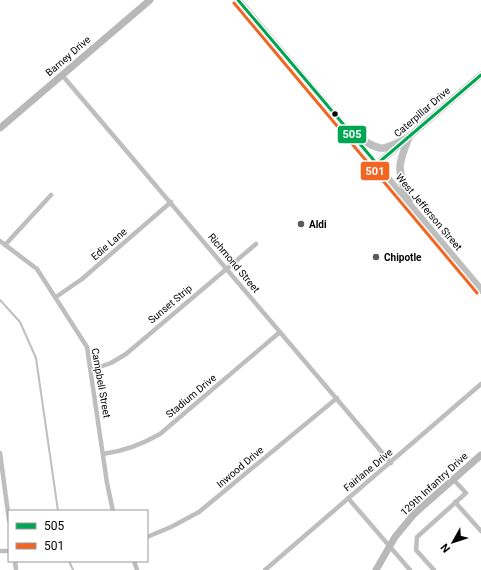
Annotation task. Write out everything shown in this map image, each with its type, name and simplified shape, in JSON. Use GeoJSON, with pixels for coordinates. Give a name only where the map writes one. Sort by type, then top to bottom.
{"type":"FeatureCollection","features":[{"type":"Feature","properties":{"kind":"main road","name":"West Jefferson Street"},"geometry":{"type":"LineString","coordinates":[[238,0],[377,164],[481,290]]}},
{"type":"Feature","properties":{"kind":"main road"},"geometry":{"type":"LineString","coordinates":[[351,134],[379,149],[388,148],[409,136]]}},
{"type":"Feature","properties":{"kind":"main road"},"geometry":{"type":"LineString","coordinates":[[409,136],[399,161],[398,169],[410,205]]}},
{"type":"Feature","properties":{"kind":"street","name":"Barney Drive"},"geometry":{"type":"LineString","coordinates":[[0,128],[150,0]]}},
{"type":"Feature","properties":{"kind":"street","name":"Richmond Street"},"geometry":{"type":"LineString","coordinates":[[62,75],[391,463]]}},
{"type":"Feature","properties":{"kind":"street","name":"Caterpillar Drive"},"geometry":{"type":"LineString","coordinates":[[377,164],[481,75]]}},
{"type":"Feature","properties":{"kind":"street"},"geometry":{"type":"LineString","coordinates":[[5,245],[51,195]]}},
{"type":"Feature","properties":{"kind":"street","name":"Edie Lane"},"geometry":{"type":"LineString","coordinates":[[56,297],[82,279],[171,202]]}},
{"type":"Feature","properties":{"kind":"street","name":"Campbell Street"},"geometry":{"type":"LineString","coordinates":[[0,241],[37,269],[87,347],[113,510]]}},
{"type":"Feature","properties":{"kind":"street","name":"Sunset Strip"},"geometry":{"type":"LineString","coordinates":[[91,370],[111,363],[126,354],[256,244]]}},
{"type":"Feature","properties":{"kind":"street","name":"Stadium Drive"},"geometry":{"type":"LineString","coordinates":[[103,454],[142,445],[160,434],[280,332]]}},
{"type":"Feature","properties":{"kind":"street","name":"Fairlane Drive"},"geometry":{"type":"LineString","coordinates":[[265,570],[481,384]]}},
{"type":"Feature","properties":{"kind":"street","name":"Inwood Drive"},"geometry":{"type":"LineString","coordinates":[[148,537],[176,525],[199,512],[337,398]]}},
{"type":"Feature","properties":{"kind":"street"},"geometry":{"type":"LineString","coordinates":[[0,453],[8,513]]}},
{"type":"Feature","properties":{"kind":"street","name":"129th Infantry Drive"},"geometry":{"type":"LineString","coordinates":[[376,570],[403,526],[414,514],[481,455]]}},
{"type":"Feature","properties":{"kind":"street"},"geometry":{"type":"LineString","coordinates":[[434,570],[416,550],[417,537],[466,493],[453,479]]}},
{"type":"Feature","properties":{"kind":"street"},"geometry":{"type":"LineString","coordinates":[[348,498],[410,570]]}},
{"type":"Feature","properties":{"kind":"street"},"geometry":{"type":"LineString","coordinates":[[455,502],[481,532]]}},
{"type":"Feature","properties":{"kind":"waterway"},"geometry":{"type":"LineString","coordinates":[[0,300],[20,322],[36,358],[58,510]]}},
{"type":"Feature","properties":{"kind":"waterway"},"geometry":{"type":"LineString","coordinates":[[69,562],[73,570]]}},
{"type":"Feature","properties":{"kind":"transit line","name":"505"},"geometry":{"type":"LineString","coordinates":[[238,0],[377,164],[481,75]]}},
{"type":"Feature","properties":{"kind":"transit line","name":"501"},"geometry":{"type":"LineString","coordinates":[[234,3],[477,293]]}},
{"type":"Feature","properties":{"kind":"place","name":"Aldi"},"geometry":{"type":"Point","coordinates":[301,224]}},
{"type":"Feature","properties":{"kind":"place","name":"Chipotle"},"geometry":{"type":"Point","coordinates":[376,257]}}]}
